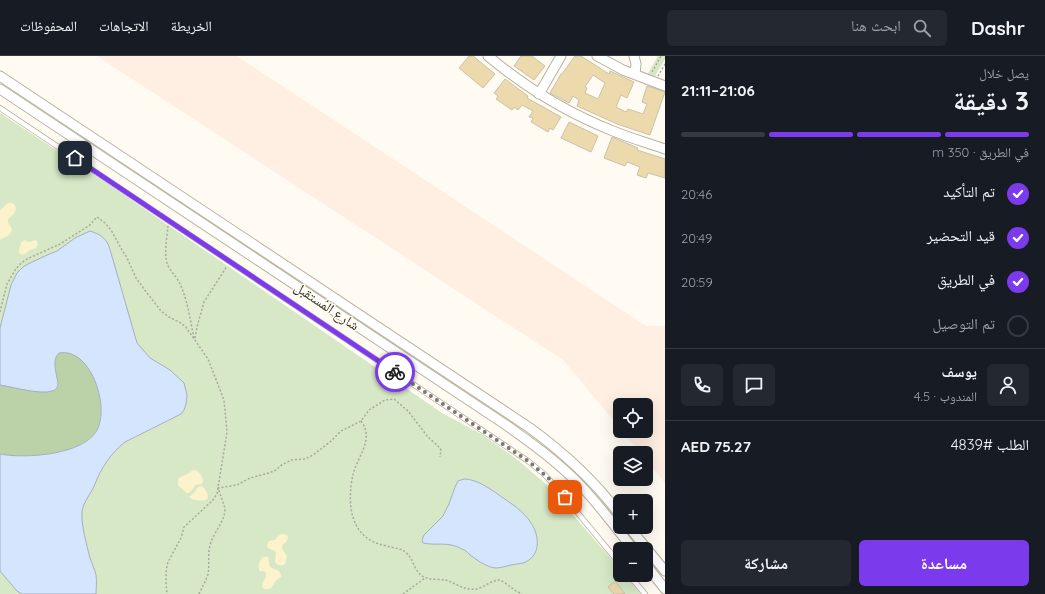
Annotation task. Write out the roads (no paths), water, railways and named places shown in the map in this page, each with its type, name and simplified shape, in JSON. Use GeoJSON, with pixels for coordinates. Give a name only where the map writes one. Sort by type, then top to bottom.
{"type":"FeatureCollection","features":[{"type":"Feature","properties":{"kind":"street"},"geometry":{"type":"LineString","coordinates":[[488,56],[540,94],[595,124],[629,138],[665,149]]}},
{"type":"Feature","properties":{"kind":"street"},"geometry":{"type":"LineString","coordinates":[[540,94],[561,56]]}},
{"type":"Feature","properties":{"kind":"street"},"geometry":{"type":"LineString","coordinates":[[596,56],[622,70],[665,86]]}},
{"type":"Feature","properties":{"kind":"street"},"geometry":{"type":"LineString","coordinates":[[634,56],[636,64],[635,74]]}},
{"type":"Feature","properties":{"kind":"street","name":"شارع المُستقبل"},"geometry":{"type":"LineString","coordinates":[[0,76],[519,420],[546,440],[576,466],[613,506]]}},
{"type":"Feature","properties":{"kind":"street","name":"شارع المُستقبل"},"geometry":{"type":"LineString","coordinates":[[0,89],[533,444],[560,466],[582,488],[627,542]]}},
{"type":"Feature","properties":{"kind":"street"},"geometry":{"type":"LineString","coordinates":[[635,534],[665,571]]}},
{"type":"Feature","properties":{"kind":"street"},"geometry":{"type":"LineString","coordinates":[[653,573],[665,588]]}},
{"type":"Feature","properties":{"kind":"lane"},"geometry":{"type":"LineString","coordinates":[[0,108],[532,464],[558,489],[613,556]]}},
{"type":"Feature","properties":{"kind":"lane"},"geometry":{"type":"LineString","coordinates":[[635,582],[645,594]]}},
{"type":"Feature","properties":{"kind":"water"},"geometry":{"type":"Polygon","coordinates":[[[90,231],[101,236],[106,240],[109,246],[137,343],[150,358],[170,370],[184,383],[187,395],[186,404],[181,414],[125,442],[120,446],[103,467],[85,501],[82,512],[82,523],[90,558],[96,575],[96,594],[22,594],[17,591],[0,571],[0,454],[24,456],[39,455],[54,453],[82,444],[92,437],[98,428],[101,418],[101,405],[99,392],[88,368],[80,359],[70,354],[59,353],[55,359],[58,384],[56,389],[53,391],[41,392],[0,385],[0,328],[11,285],[17,273],[28,264],[57,251],[75,238],[90,231]]]}},
{"type":"Feature","properties":{"kind":"water"},"geometry":{"type":"Polygon","coordinates":[[[464,479],[478,482],[487,487],[525,515],[534,528],[537,540],[536,551],[529,560],[500,568],[493,568],[482,563],[465,550],[452,545],[423,543],[422,540],[424,535],[443,516],[458,481],[464,479]]]}}]}
